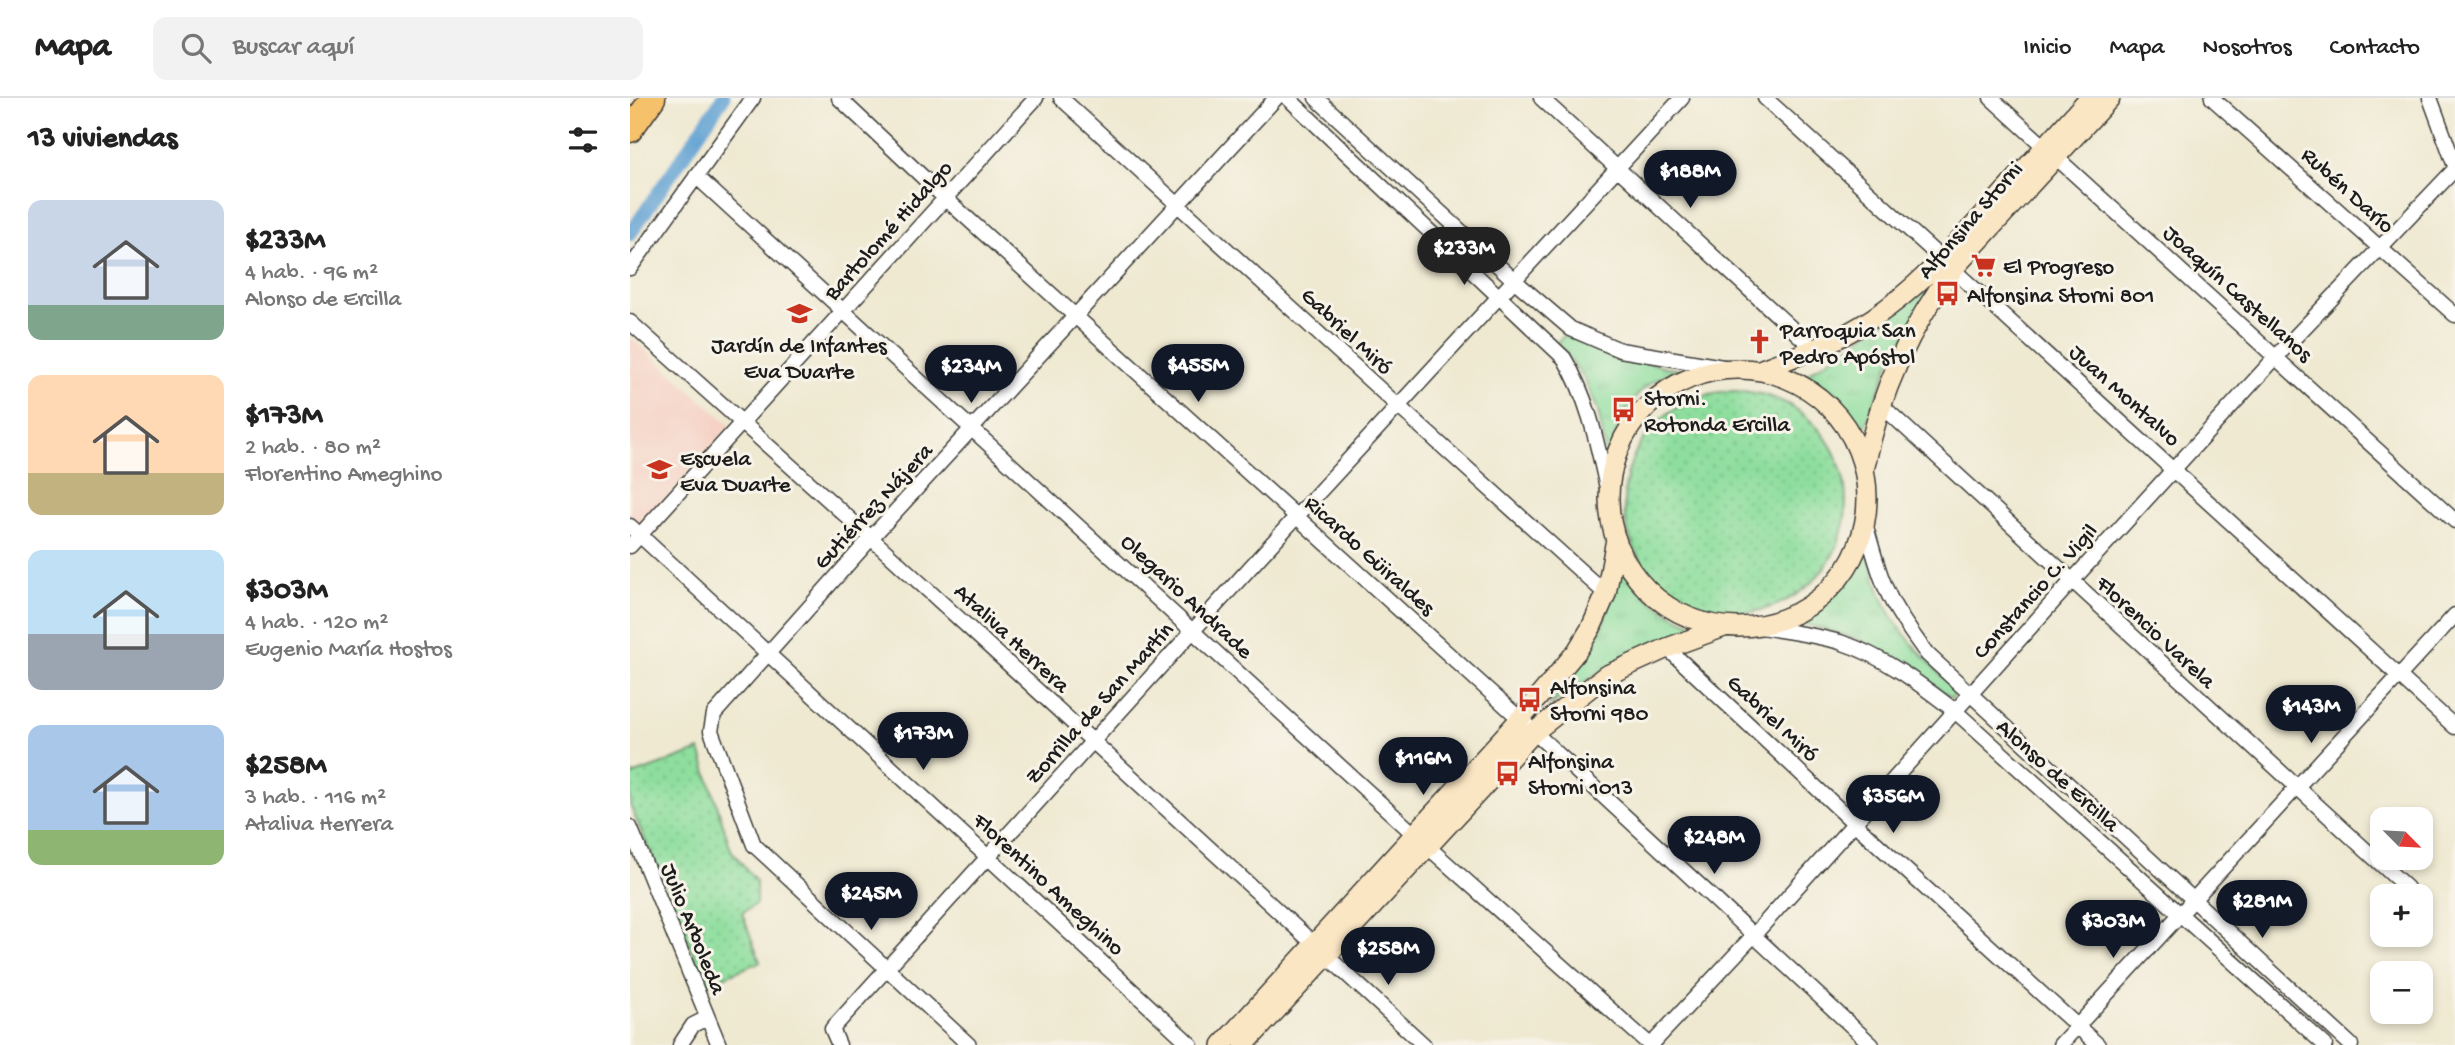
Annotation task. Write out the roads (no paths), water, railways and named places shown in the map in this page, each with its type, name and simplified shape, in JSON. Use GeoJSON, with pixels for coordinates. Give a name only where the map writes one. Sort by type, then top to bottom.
{"type":"FeatureCollection","features":[{"type":"Feature","properties":{"kind":"highway"},"geometry":{"type":"LineString","coordinates":[[630,130],[653,98]]}},
{"type":"Feature","properties":{"kind":"street"},"geometry":{"type":"LineString","coordinates":[[630,268],[753,98]]}},
{"type":"Feature","properties":{"kind":"street","name":"Ricardo Güiraldes"},"geometry":{"type":"LineString","coordinates":[[839,98],[1872,1045]]}},
{"type":"Feature","properties":{"kind":"street","name":"Bartolomé Hidalgo"},"geometry":{"type":"LineString","coordinates":[[633,536],[742,422],[1036,98]]}},
{"type":"Feature","properties":{"kind":"street","name":"Gabriel Miró"},"geometry":{"type":"LineString","coordinates":[[1061,98],[1606,594]]}},
{"type":"Feature","properties":{"kind":"street","name":"Gutiérrez Nájera"},"geometry":{"type":"LineString","coordinates":[[886,969],[754,845],[711,731],[714,714],[871,538],[1276,98]]}},
{"type":"Feature","properties":{"kind":"street"},"geometry":{"type":"LineString","coordinates":[[1288,98],[1564,358],[1588,404],[1616,539],[1628,566],[1646,589],[1669,608],[1696,621],[1725,627],[1755,626],[1793,615],[1826,593],[1851,561],[1865,523],[1868,495],[1864,467],[1852,435],[1832,408],[1805,386],[1762,369],[1729,368],[1640,355],[1601,344],[1571,329],[1316,98]]}},
{"type":"Feature","properties":{"kind":"street"},"geometry":{"type":"LineString","coordinates":[[1541,98],[1814,349]]}},
{"type":"Feature","properties":{"kind":"street","name":"Zorrilla de San Martín"},"geometry":{"type":"LineString","coordinates":[[839,1045],[832,1029],[1296,517],[1682,98]]}},
{"type":"Feature","properties":{"kind":"street","name":"Juan Montalvo"},"geometry":{"type":"LineString","coordinates":[[1765,98],[2455,727]]}},
{"type":"Feature","properties":{"kind":"street","name":"Joaquín Castellanos"},"geometry":{"type":"LineString","coordinates":[[1991,98],[2455,521]]}},
{"type":"Feature","properties":{"kind":"street","name":"Alfonsina Storni"},"geometry":{"type":"LineString","coordinates":[[2050,152],[2089,98]]}},
{"type":"Feature","properties":{"kind":"street","name":"Alfonsina Storni"},"geometry":{"type":"LineString","coordinates":[[1762,369],[1814,349],[1871,319],[1949,264],[2050,152],[2110,98]]}},
{"type":"Feature","properties":{"kind":"street","name":"Rubén Darío"},"geometry":{"type":"LineString","coordinates":[[2212,98],[2455,315]]}},
{"type":"Feature","properties":{"kind":"street"},"geometry":{"type":"LineString","coordinates":[[2430,98],[2455,168]]}},
{"type":"Feature","properties":{"kind":"street","name":"Constancio C. Vigil"},"geometry":{"type":"LineString","coordinates":[[1650,1045],[1753,936],[2276,357],[2455,168]]}},
{"type":"Feature","properties":{"kind":"street","name":"Olegario Andrade"},"geometry":{"type":"LineString","coordinates":[[696,176],[1421,841],[1650,1045]]}},
{"type":"Feature","properties":{"kind":"street","name":"Alfonsina Storni"},"geometry":{"type":"LineString","coordinates":[[1864,467],[1880,404],[1905,347],[1939,288],[1949,264]]}},
{"type":"Feature","properties":{"kind":"street","name":"Ataliva Herrera"},"geometry":{"type":"LineString","coordinates":[[630,322],[871,538],[1424,1045]]}},
{"type":"Feature","properties":{"kind":"street"},"geometry":{"type":"LineString","coordinates":[[1609,497],[1613,465],[1625,435],[1644,409],[1669,389],[1698,375],[1729,368]]}},
{"type":"Feature","properties":{"kind":"street","name":"Florencio Varela"},"geometry":{"type":"LineString","coordinates":[[1880,404],[2403,884]]}},
{"type":"Feature","properties":{"kind":"street","name":"Alonso de Ercilla"},"geometry":{"type":"LineString","coordinates":[[1865,523],[1878,570],[1898,612],[1927,654],[2351,1045]]}},
{"type":"Feature","properties":{"kind":"street","name":"Florentino Ameghino"},"geometry":{"type":"LineString","coordinates":[[633,536],[768,653],[1191,1045]]}},
{"type":"Feature","properties":{"kind":"street"},"geometry":{"type":"LineString","coordinates":[[1222,1045],[1320,949],[1526,726],[1591,628],[1606,594],[1616,539]]}},
{"type":"Feature","properties":{"kind":"street"},"geometry":{"type":"LineString","coordinates":[[2060,1045],[2455,615]]}},
{"type":"Feature","properties":{"kind":"street","name":"Alonso de Ercilla"},"geometry":{"type":"LineString","coordinates":[[1755,626],[1817,636],[1859,649],[1919,683],[1955,711],[2325,1045]]}},
{"type":"Feature","properties":{"kind":"street"},"geometry":{"type":"LineString","coordinates":[[1526,726],[1605,676],[1667,648],[1725,627]]}},
{"type":"Feature","properties":{"kind":"street","name":"Gabriel Miró"},"geometry":{"type":"LineString","coordinates":[[1667,648],[1854,824],[2098,1045]]}},
{"type":"Feature","properties":{"kind":"street","name":"Julio Arboleda"},"geometry":{"type":"LineString","coordinates":[[630,827],[719,1045]]}},
{"type":"Feature","properties":{"kind":"street"},"geometry":{"type":"LineString","coordinates":[[1244,1045],[1320,949]]}},
{"type":"Feature","properties":{"kind":"street"},"geometry":{"type":"LineString","coordinates":[[886,969],[969,1045]]}},
{"type":"Feature","properties":{"kind":"street"},"geometry":{"type":"LineString","coordinates":[[681,1045],[693,1025],[707,1018]]}},
{"type":"Feature","properties":{"kind":"waterway"},"geometry":{"type":"LineString","coordinates":[[630,234],[723,98]]}},
{"type":"Feature","properties":{"kind":"place","name":"El Progreso"},"geometry":{"type":"Point","coordinates":[1983,265]}},
{"type":"Feature","properties":{"kind":"place","name":"Alfonsina Storni 801"},"geometry":{"type":"Point","coordinates":[1947,294]}},
{"type":"Feature","properties":{"kind":"place","name":"Jardín de Infantes Eva Duarte"},"geometry":{"type":"Point","coordinates":[799,314]}},
{"type":"Feature","properties":{"kind":"place","name":"Parroquia San Pedro Apóstol"},"geometry":{"type":"Point","coordinates":[1760,342]}},
{"type":"Feature","properties":{"kind":"place","name":"Storni. Rotonda Ercilla"},"geometry":{"type":"Point","coordinates":[1624,410]}},
{"type":"Feature","properties":{"kind":"place","name":"Escuela Eva Duarte"},"geometry":{"type":"Point","coordinates":[660,470]}},
{"type":"Feature","properties":{"kind":"place","name":"Alfonsina Storni 980"},"geometry":{"type":"Point","coordinates":[1530,699]}},
{"type":"Feature","properties":{"kind":"place","name":"Alfonsina Storni 1013"},"geometry":{"type":"Point","coordinates":[1508,773]}}]}
